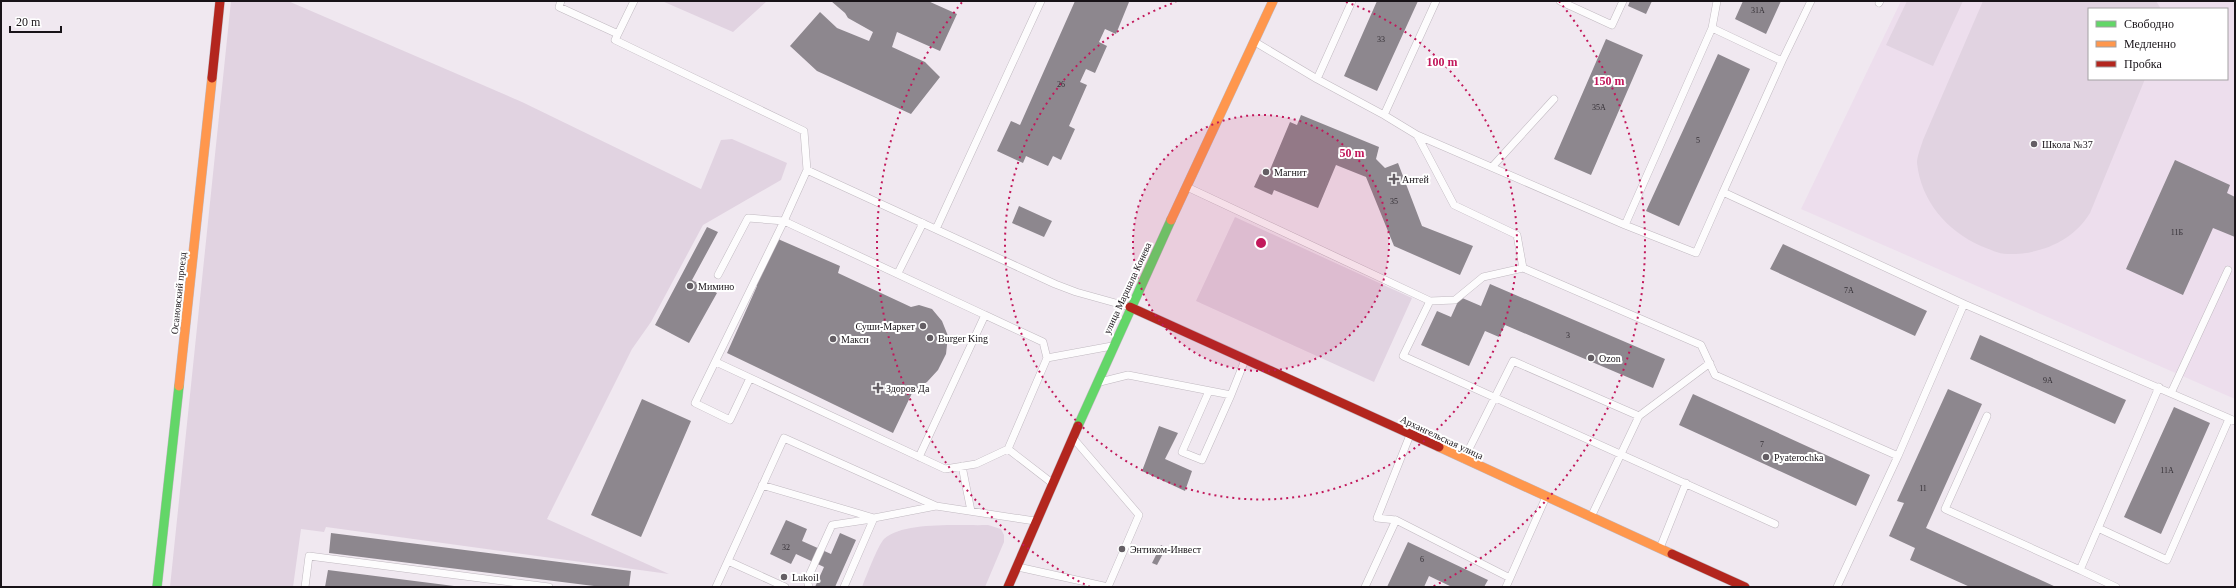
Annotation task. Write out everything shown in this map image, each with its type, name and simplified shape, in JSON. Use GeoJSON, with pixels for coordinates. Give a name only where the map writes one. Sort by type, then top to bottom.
{"type":"FeatureCollection","features":[{"type":"Feature","properties":{"kind":"street","name":"Осановский проезд"},"geometry":{"type":"LineString","coordinates":[[157,587],[220,1]]}},
{"type":"Feature","properties":{"kind":"street","name":"улица Маршала Конева"},"geometry":{"type":"LineString","coordinates":[[1008,587],[1072,436],[1130,307],[1273,1]]}},
{"type":"Feature","properties":{"kind":"street","name":"Архангельская улица"},"geometry":{"type":"LineString","coordinates":[[1130,307],[1745,587]]}},
{"type":"Feature","properties":{"kind":"lane"},"geometry":{"type":"LineString","coordinates":[[561,1],[559,7],[618,34]]}},
{"type":"Feature","properties":{"kind":"lane"},"geometry":{"type":"LineString","coordinates":[[634,1],[616,40],[804,130],[807,170],[784,221],[695,403],[730,420],[750,378]]}},
{"type":"Feature","properties":{"kind":"lane"},"geometry":{"type":"LineString","coordinates":[[936,229],[1041,1]]}},
{"type":"Feature","properties":{"kind":"lane"},"geometry":{"type":"LineString","coordinates":[[1317,80],[1352,1]]}},
{"type":"Feature","properties":{"kind":"lane"},"geometry":{"type":"LineString","coordinates":[[1384,115],[1436,1]]}},
{"type":"Feature","properties":{"kind":"lane"},"geometry":{"type":"LineString","coordinates":[[1560,1],[1612,25],[1623,1]]}},
{"type":"Feature","properties":{"kind":"lane"},"geometry":{"type":"LineString","coordinates":[[1625,225],[1712,28],[1717,1]]}},
{"type":"Feature","properties":{"kind":"lane"},"geometry":{"type":"LineString","coordinates":[[1254,41],[1317,80],[1384,115],[1417,135],[1696,254],[1782,61],[1811,1]]}},
{"type":"Feature","properties":{"kind":"lane"},"geometry":{"type":"LineString","coordinates":[[1712,28],[1782,61]]}},
{"type":"Feature","properties":{"kind":"lane"},"geometry":{"type":"LineString","coordinates":[[1492,167],[1554,99]]}},
{"type":"Feature","properties":{"kind":"lane"},"geometry":{"type":"LineString","coordinates":[[1417,135],[1454,205],[1517,235],[1523,268]]}},
{"type":"Feature","properties":{"kind":"lane"},"geometry":{"type":"LineString","coordinates":[[807,170],[1076,292],[1130,307]]}},
{"type":"Feature","properties":{"kind":"lane"},"geometry":{"type":"LineString","coordinates":[[1186,186],[1430,301],[1455,300],[1483,277],[1523,268],[1700,345],[1715,375],[1898,456]]}},
{"type":"Feature","properties":{"kind":"lane"},"geometry":{"type":"LineString","coordinates":[[1723,192],[1964,304],[2159,387],[2232,420],[2167,560],[2098,528]]}},
{"type":"Feature","properties":{"kind":"lane"},"geometry":{"type":"LineString","coordinates":[[716,362],[946,469],[976,464],[1008,450],[1047,358],[1043,342],[784,221],[748,218],[718,276]]}},
{"type":"Feature","properties":{"kind":"lane"},"geometry":{"type":"LineString","coordinates":[[898,273],[923,223]]}},
{"type":"Feature","properties":{"kind":"lane"},"geometry":{"type":"LineString","coordinates":[[2171,393],[2228,270]]}},
{"type":"Feature","properties":{"kind":"lane"},"geometry":{"type":"LineString","coordinates":[[1430,301],[1403,356],[1775,524]]}},
{"type":"Feature","properties":{"kind":"lane"},"geometry":{"type":"LineString","coordinates":[[1837,587],[1898,456],[1964,304]]}},
{"type":"Feature","properties":{"kind":"lane"},"geometry":{"type":"LineString","coordinates":[[919,457],[985,314]]}},
{"type":"Feature","properties":{"kind":"lane"},"geometry":{"type":"LineString","coordinates":[[1047,358],[1113,345]]}},
{"type":"Feature","properties":{"kind":"lane"},"geometry":{"type":"LineString","coordinates":[[1209,391],[1182,452],[1202,460],[1246,360]]}},
{"type":"Feature","properties":{"kind":"lane"},"geometry":{"type":"LineString","coordinates":[[1464,459],[1513,361],[1639,416]]}},
{"type":"Feature","properties":{"kind":"lane"},"geometry":{"type":"LineString","coordinates":[[1591,517],[1639,416],[1710,363]]}},
{"type":"Feature","properties":{"kind":"lane"},"geometry":{"type":"LineString","coordinates":[[1096,383],[1128,375],[1231,395]]}},
{"type":"Feature","properties":{"kind":"lane"},"geometry":{"type":"LineString","coordinates":[[2080,570],[2159,387]]}},
{"type":"Feature","properties":{"kind":"lane"},"geometry":{"type":"LineString","coordinates":[[1987,416],[1946,509],[2116,587]]}},
{"type":"Feature","properties":{"kind":"lane"},"geometry":{"type":"LineString","coordinates":[[1410,435],[1377,518],[1396,520],[1510,578]]}},
{"type":"Feature","properties":{"kind":"lane"},"geometry":{"type":"LineString","coordinates":[[1016,566],[1108,587],[1130,536],[1139,515],[1072,436]]}},
{"type":"Feature","properties":{"kind":"lane"},"geometry":{"type":"LineString","coordinates":[[716,587],[784,438],[936,506],[1035,521]]}},
{"type":"Feature","properties":{"kind":"lane"},"geometry":{"type":"LineString","coordinates":[[1008,450],[1052,483]]}},
{"type":"Feature","properties":{"kind":"lane"},"geometry":{"type":"LineString","coordinates":[[962,466],[971,511]]}},
{"type":"Feature","properties":{"kind":"lane"},"geometry":{"type":"LineString","coordinates":[[1660,548],[1686,483]]}},
{"type":"Feature","properties":{"kind":"lane"},"geometry":{"type":"LineString","coordinates":[[762,485],[874,518]]}},
{"type":"Feature","properties":{"kind":"lane"},"geometry":{"type":"LineString","coordinates":[[1506,587],[1546,496]]}},
{"type":"Feature","properties":{"kind":"lane"},"geometry":{"type":"LineString","coordinates":[[809,587],[807,580],[832,525],[936,506]]}},
{"type":"Feature","properties":{"kind":"lane"},"geometry":{"type":"LineString","coordinates":[[844,587],[874,518]]}},
{"type":"Feature","properties":{"kind":"lane"},"geometry":{"type":"LineString","coordinates":[[1365,587],[1396,520]]}},
{"type":"Feature","properties":{"kind":"lane"},"geometry":{"type":"LineString","coordinates":[[305,587],[309,556],[549,587]]}},
{"type":"Feature","properties":{"kind":"lane"},"geometry":{"type":"LineString","coordinates":[[728,561],[785,587]]}},
{"type":"Feature","properties":{"kind":"shaded area"},"geometry":{"type":"Polygon","coordinates":[[[231,1],[288,1],[522,102],[701,189],[721,140],[732,139],[787,163],[781,180],[703,225],[651,322],[632,349],[547,519],[669,574],[326,527],[324,532],[301,529],[293,587],[170,587],[231,1]]]}},
{"type":"Feature","properties":{"kind":"shaded area"},"geometry":{"type":"Polygon","coordinates":[[[662,1],[767,1],[733,32],[662,1]]]}},
{"type":"Feature","properties":{"kind":"shaded area","name":"Школа №37"},"geometry":{"type":"Polygon","coordinates":[[[1901,1],[2235,1],[2235,399],[1801,209],[1901,1]]]}},
{"type":"Feature","properties":{"kind":"shaded area"},"geometry":{"type":"Polygon","coordinates":[[[1907,1],[1963,1],[1933,66],[1886,45],[1907,1]]]}},
{"type":"Feature","properties":{"kind":"shaded area"},"geometry":{"type":"Polygon","coordinates":[[[1983,1],[2156,1],[2160,8],[2088,8],[2088,80],[2145,80],[2090,213],[2083,223],[2065,239],[2043,249],[2032,252],[2007,254],[1981,246],[1957,232],[1938,213],[1924,190],[1917,163],[1918,154],[1983,1]]]}},
{"type":"Feature","properties":{"kind":"shaded area"},"geometry":{"type":"Polygon","coordinates":[[[1235,217],[1412,298],[1374,382],[1196,301],[1235,217]]]}},
{"type":"Feature","properties":{"kind":"shaded area"},"geometry":{"type":"Polygon","coordinates":[[[988,525],[1001,529],[1004,535],[1004,542],[985,587],[862,587],[881,542],[893,533],[919,527],[988,525]]]}},
{"type":"Feature","properties":{"kind":"building"},"geometry":{"type":"Polygon","coordinates":[[[831,1],[928,1],[957,14],[940,51],[897,32],[892,47],[925,62],[940,77],[911,114],[817,71],[790,46],[820,12],[837,28],[869,41],[873,32],[848,18],[845,13],[831,1]]]}},
{"type":"Feature","properties":{"kind":"building"},"geometry":{"type":"Polygon","coordinates":[[[1075,1],[1129,2],[1116,34],[1105,29],[1099,42],[1107,46],[1095,73],[1086,69],[1080,82],[1087,85],[1069,126],[1075,129],[1061,160],[1053,156],[1048,166],[1026,156],[1023,163],[997,151],[1011,121],[1020,125],[1075,1]]]}},
{"type":"Feature","properties":{"kind":"building"},"geometry":{"type":"Polygon","coordinates":[[[1377,1],[1418,1],[1377,91],[1344,76],[1377,1]]]}},
{"type":"Feature","properties":{"kind":"building"},"geometry":{"type":"Polygon","coordinates":[[[1630,1],[1652,1],[1646,14],[1628,6],[1630,1]]]}},
{"type":"Feature","properties":{"kind":"building"},"geometry":{"type":"Polygon","coordinates":[[[1743,1],[1781,1],[1766,34],[1735,19],[1743,1]]]}},
{"type":"Feature","properties":{"kind":"building"},"geometry":{"type":"Polygon","coordinates":[[[1606,39],[1643,55],[1591,175],[1554,159],[1606,39]]]}},
{"type":"Feature","properties":{"kind":"building"},"geometry":{"type":"Polygon","coordinates":[[[1718,54],[1750,69],[1679,226],[1646,211],[1718,54]]]}},
{"type":"Feature","properties":{"kind":"building"},"geometry":{"type":"Polygon","coordinates":[[[1301,115],[1379,147],[1376,159],[1385,168],[1398,163],[1422,226],[1473,246],[1460,275],[1394,246],[1366,177],[1336,165],[1318,208],[1274,190],[1272,195],[1254,187],[1260,174],[1267,177],[1290,122],[1297,125],[1301,115]]]}},
{"type":"Feature","properties":{"kind":"building"},"geometry":{"type":"Polygon","coordinates":[[[2175,160],[2230,185],[2227,193],[2235,197],[2235,237],[2213,228],[2183,295],[2126,269],[2175,160]]]}},
{"type":"Feature","properties":{"kind":"building"},"geometry":{"type":"Polygon","coordinates":[[[1019,206],[1052,221],[1044,237],[1012,223],[1019,206]]]}},
{"type":"Feature","properties":{"kind":"building","name":"Мимино"},"geometry":{"type":"Polygon","coordinates":[[[707,227],[718,232],[692,280],[717,293],[689,343],[655,325],[707,227]]]}},
{"type":"Feature","properties":{"kind":"building"},"geometry":{"type":"Polygon","coordinates":[[[778,239],[840,266],[838,273],[911,307],[919,305],[932,309],[942,321],[948,336],[946,354],[938,370],[927,382],[913,391],[893,433],[727,353],[757,286],[754,284],[778,239]]]}},
{"type":"Feature","properties":{"kind":"building"},"geometry":{"type":"Polygon","coordinates":[[[1783,244],[1927,311],[1915,336],[1770,269],[1783,244]]]}},
{"type":"Feature","properties":{"kind":"building"},"geometry":{"type":"Polygon","coordinates":[[[1490,284],[1665,359],[1653,388],[1505,325],[1499,337],[1485,331],[1469,366],[1421,345],[1437,311],[1451,317],[1460,297],[1481,306],[1490,284]]]}},
{"type":"Feature","properties":{"kind":"building"},"geometry":{"type":"Polygon","coordinates":[[[1980,335],[2126,400],[2115,424],[1970,359],[1980,335]]]}},
{"type":"Feature","properties":{"kind":"building"},"geometry":{"type":"Polygon","coordinates":[[[1948,389],[1982,404],[1926,528],[2056,587],[1970,587],[1910,560],[1915,548],[1889,536],[1904,503],[1897,501],[1948,389]]]}},
{"type":"Feature","properties":{"kind":"building"},"geometry":{"type":"Polygon","coordinates":[[[1693,394],[1870,475],[1856,506],[1679,425],[1693,394]]]}},
{"type":"Feature","properties":{"kind":"building"},"geometry":{"type":"Polygon","coordinates":[[[642,399],[691,421],[641,537],[591,515],[642,399]]]}},
{"type":"Feature","properties":{"kind":"building"},"geometry":{"type":"Polygon","coordinates":[[[2174,407],[2210,423],[2161,534],[2124,517],[2174,407]]]}},
{"type":"Feature","properties":{"kind":"building"},"geometry":{"type":"Polygon","coordinates":[[[1159,426],[1178,433],[1165,459],[1192,471],[1185,491],[1142,471],[1159,426]]]}},
{"type":"Feature","properties":{"kind":"building"},"geometry":{"type":"Polygon","coordinates":[[[786,520],[807,529],[802,541],[831,554],[840,533],[856,540],[835,587],[815,587],[824,567],[796,554],[791,564],[770,554],[786,520]]]}},
{"type":"Feature","properties":{"kind":"building"},"geometry":{"type":"Polygon","coordinates":[[[331,533],[631,571],[629,587],[602,587],[329,553],[331,533]]]}},
{"type":"Feature","properties":{"kind":"building"},"geometry":{"type":"Polygon","coordinates":[[[1408,542],[1488,580],[1484,587],[1452,587],[1429,576],[1424,587],[1387,587],[1408,542]]]}},
{"type":"Feature","properties":{"kind":"building"},"geometry":{"type":"Polygon","coordinates":[[[1161,545],[1166,548],[1157,565],[1152,563],[1161,545]]]}},
{"type":"Feature","properties":{"kind":"building"},"geometry":{"type":"Polygon","coordinates":[[[328,570],[454,586],[454,587],[325,587],[328,570]]]}},
{"type":"Feature","properties":{"kind":"traffic: fast"},"geometry":{"type":"LineString","coordinates":[[1078,426],[1171,220]]}},
{"type":"Feature","properties":{"kind":"traffic: fast"},"geometry":{"type":"LineString","coordinates":[[157,587],[179,386]]}},
{"type":"Feature","properties":{"kind":"traffic: slow"},"geometry":{"type":"LineString","coordinates":[[1171,220],[1273,1]]}},
{"type":"Feature","properties":{"kind":"traffic: slow"},"geometry":{"type":"LineString","coordinates":[[179,386],[212,78]]}},
{"type":"Feature","properties":{"kind":"traffic: slow"},"geometry":{"type":"LineString","coordinates":[[1439,447],[1672,554]]}},
{"type":"Feature","properties":{"kind":"traffic: jam"},"geometry":{"type":"LineString","coordinates":[[212,78],[220,1]]}},
{"type":"Feature","properties":{"kind":"traffic: jam"},"geometry":{"type":"LineString","coordinates":[[1130,307],[1439,447]]}},
{"type":"Feature","properties":{"kind":"traffic: jam"},"geometry":{"type":"LineString","coordinates":[[1008,587],[1078,426]]}},
{"type":"Feature","properties":{"kind":"traffic: jam"},"geometry":{"type":"LineString","coordinates":[[1672,554],[1745,587]]}},
{"type":"Feature","properties":{"kind":"place","name":"Школа №37"},"geometry":{"type":"Point","coordinates":[2034,144]}},
{"type":"Feature","properties":{"kind":"place","name":"Магнит"},"geometry":{"type":"Point","coordinates":[1266,172]}},
{"type":"Feature","properties":{"kind":"place","name":"Антей"},"geometry":{"type":"Point","coordinates":[1394,179]}},
{"type":"Feature","properties":{"kind":"place","name":"Мимино"},"geometry":{"type":"Point","coordinates":[690,286]}},
{"type":"Feature","properties":{"kind":"place","name":"Суши-Маркет"},"geometry":{"type":"Point","coordinates":[923,326]}},
{"type":"Feature","properties":{"kind":"place","name":"Burger King"},"geometry":{"type":"Point","coordinates":[930,338]}},
{"type":"Feature","properties":{"kind":"place","name":"Макси"},"geometry":{"type":"Point","coordinates":[833,339]}},
{"type":"Feature","properties":{"kind":"place","name":"Ozon"},"geometry":{"type":"Point","coordinates":[1591,358]}},
{"type":"Feature","properties":{"kind":"place","name":"Здоров Да"},"geometry":{"type":"Point","coordinates":[878,388]}},
{"type":"Feature","properties":{"kind":"place","name":"Pyaterochka"},"geometry":{"type":"Point","coordinates":[1766,457]}},
{"type":"Feature","properties":{"kind":"place","name":"Энтиком-Инвест"},"geometry":{"type":"Point","coordinates":[1122,549]}},
{"type":"Feature","properties":{"kind":"place","name":"Lukoil"},"geometry":{"type":"Point","coordinates":[784,577]}}]}
